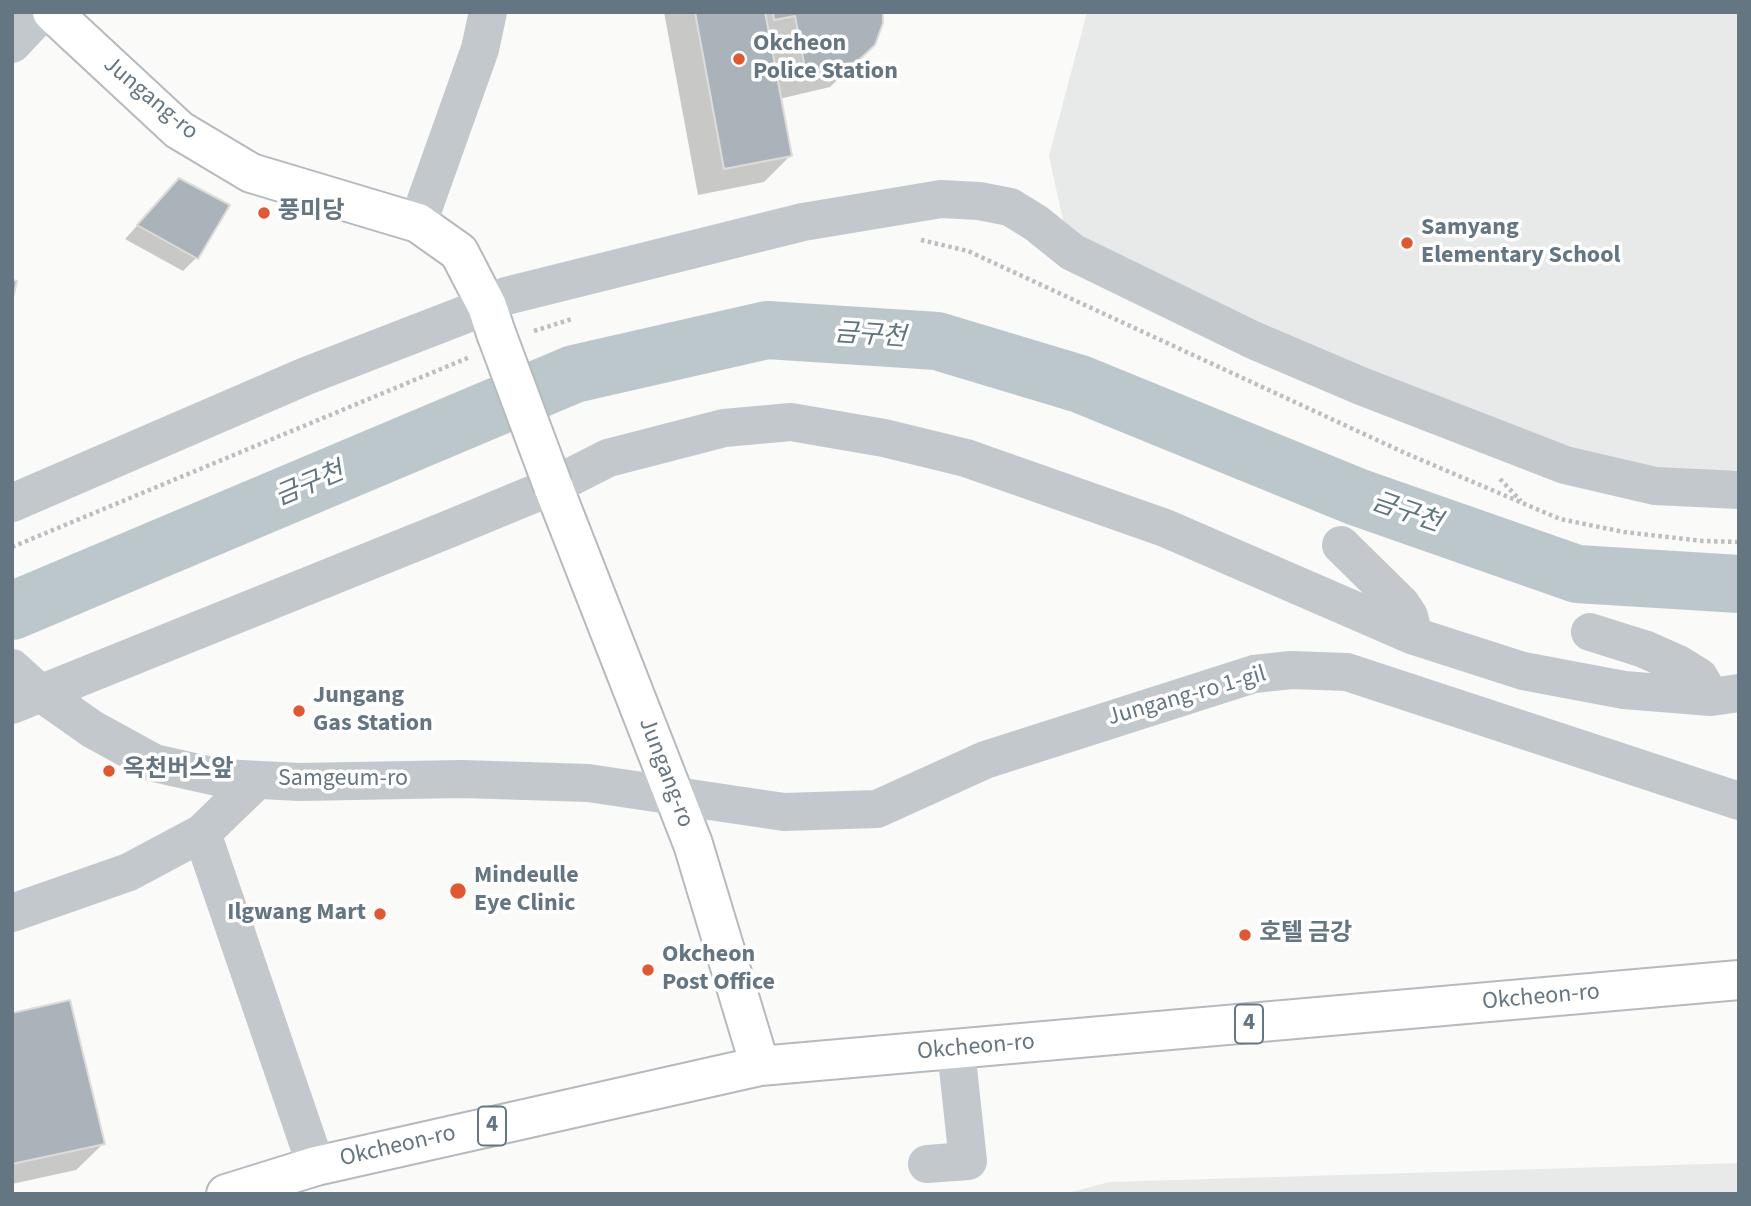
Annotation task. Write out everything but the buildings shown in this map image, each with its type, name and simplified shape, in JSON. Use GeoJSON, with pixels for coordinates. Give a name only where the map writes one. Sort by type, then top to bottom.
{"type":"FeatureCollection","features":[{"type":"Feature","properties":{"kind":"main road","name":"Jungang-ro"},"geometry":{"type":"LineString","coordinates":[[52,12],[179,130],[251,173],[418,223],[459,252],[485,332],[553,486],[693,844],[760,1066]]}},
{"type":"Feature","properties":{"kind":"main road","name":"Okcheon-ro"},"geometry":{"type":"LineString","coordinates":[[226,1194],[316,1166],[760,1066],[1739,980]]}},
{"type":"Feature","properties":{"kind":"street"},"geometry":{"type":"LineString","coordinates":[[12,44],[42,12]]}},
{"type":"Feature","properties":{"kind":"street"},"geometry":{"type":"LineString","coordinates":[[418,223],[480,49],[488,12]]}},
{"type":"Feature","properties":{"kind":"street"},"geometry":{"type":"LineString","coordinates":[[12,503],[306,376],[485,332],[506,296],[803,222],[941,199],[979,201],[1010,207],[1036,223],[1072,253],[1253,340],[1361,386],[1564,465],[1655,486],[1739,490]]}},
{"type":"Feature","properties":{"kind":"street"},"geometry":{"type":"LineString","coordinates":[[25,689],[553,486],[608,458],[724,428],[791,422],[884,438],[966,458],[1165,528],[1414,636],[1523,671],[1624,690],[1725,695]]}},
{"type":"Feature","properties":{"kind":"street"},"geometry":{"type":"LineString","coordinates":[[1340,545],[1401,604],[1409,616],[1414,636]]}},
{"type":"Feature","properties":{"kind":"street"},"geometry":{"type":"LineString","coordinates":[[1590,632],[1644,649],[1678,664],[1725,695]]}},
{"type":"Feature","properties":{"kind":"street","name":"Jungang-ro 1-gil"},"geometry":{"type":"LineString","coordinates":[[675,797],[784,811],[877,809],[985,761],[1254,674],[1291,670],[1347,673],[1739,801]]}},
{"type":"Feature","properties":{"kind":"street","name":"Samgeum-ro"},"geometry":{"type":"LineString","coordinates":[[25,689],[154,763],[221,778],[300,782],[463,779],[588,783],[675,797]]}},
{"type":"Feature","properties":{"kind":"street"},"geometry":{"type":"LineString","coordinates":[[12,913],[129,872],[202,833],[257,780]]}},
{"type":"Feature","properties":{"kind":"street"},"geometry":{"type":"LineString","coordinates":[[202,833],[316,1166]]}},
{"type":"Feature","properties":{"kind":"street"},"geometry":{"type":"LineString","coordinates":[[927,1164],[968,1161],[956,1050]]}},
{"type":"Feature","properties":{"kind":"path"},"geometry":{"type":"LineString","coordinates":[[913,241],[924,240],[968,251],[1392,447],[1560,519],[1624,533],[1739,542]]}},
{"type":"Feature","properties":{"kind":"path"},"geometry":{"type":"LineString","coordinates":[[534,331],[585,315]]}},
{"type":"Feature","properties":{"kind":"path"},"geometry":{"type":"LineString","coordinates":[[12,547],[485,332]]}},
{"type":"Feature","properties":{"kind":"shaded area","name":"Samyang Elementary School"},"geometry":{"type":"Polygon","coordinates":[[[1087,12],[1739,12],[1739,470],[1666,477],[1442,409],[1066,234],[1049,156],[1087,12]]]}},
{"type":"Feature","properties":{"kind":"shaded area"},"geometry":{"type":"Polygon","coordinates":[[[1739,1163],[1739,1194],[1064,1194],[1109,1182],[1739,1163]]]}},
{"type":"Feature","properties":{"kind":"waterway","name":"금구천"},"geometry":{"type":"LineString","coordinates":[[12,611],[574,374],[767,330],[937,341],[1080,384],[1357,497],[1577,574],[1739,584]]}},
{"type":"Feature","properties":{"kind":"place","name":"Okcheon Police Station"},"geometry":{"type":"Point","coordinates":[739,59]}},
{"type":"Feature","properties":{"kind":"place","name":"풍미당"},"geometry":{"type":"Point","coordinates":[264,213]}},
{"type":"Feature","properties":{"kind":"place","name":"Samyang Elementary School"},"geometry":{"type":"Point","coordinates":[1407,243]}},
{"type":"Feature","properties":{"kind":"place","name":"Jungang Gas Station"},"geometry":{"type":"Point","coordinates":[299,711]}},
{"type":"Feature","properties":{"kind":"place","name":"옥천버스앞"},"geometry":{"type":"Point","coordinates":[109,771]}},
{"type":"Feature","properties":{"kind":"place","name":"Mindeulle Eye Clinic"},"geometry":{"type":"Point","coordinates":[458,891]}},
{"type":"Feature","properties":{"kind":"place","name":"Ilgwang Mart"},"geometry":{"type":"Point","coordinates":[380,914]}},
{"type":"Feature","properties":{"kind":"place","name":"호텔 금강"},"geometry":{"type":"Point","coordinates":[1245,935]}},
{"type":"Feature","properties":{"kind":"place","name":"Okcheon Post Office"},"geometry":{"type":"Point","coordinates":[648,970]}}]}
